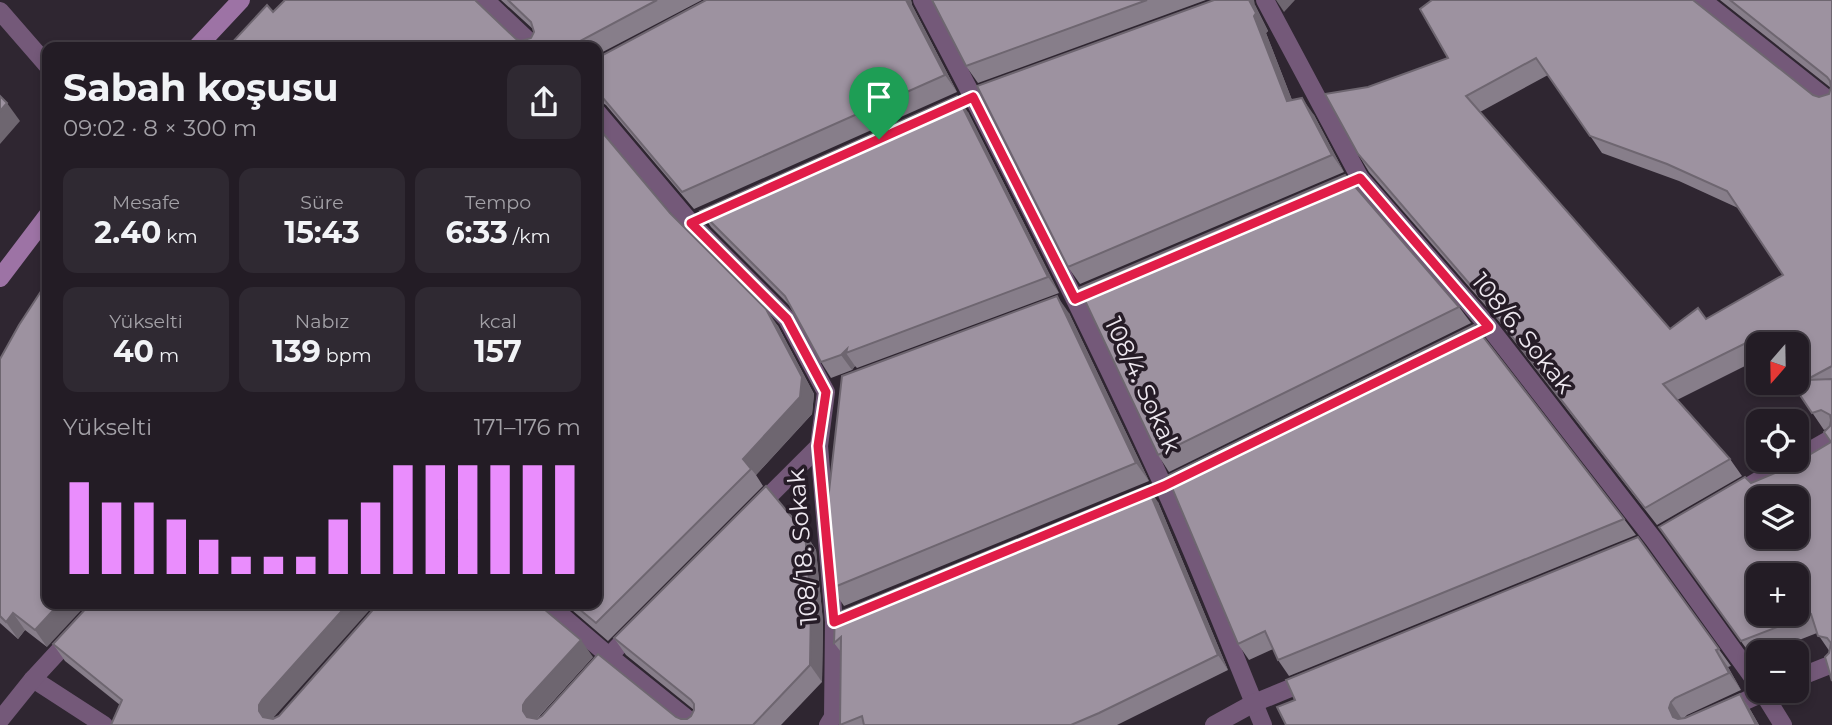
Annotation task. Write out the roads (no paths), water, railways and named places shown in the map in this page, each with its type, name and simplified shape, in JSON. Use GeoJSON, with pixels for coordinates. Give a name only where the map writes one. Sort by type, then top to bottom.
{"type":"FeatureCollection","features":[{"type":"Feature","properties":{"kind":"main road"},"geometry":{"type":"LineString","coordinates":[[202,42],[241,0]]}},
{"type":"Feature","properties":{"kind":"main road"},"geometry":{"type":"LineString","coordinates":[[0,278],[42,223]]}},
{"type":"Feature","properties":{"kind":"street"},"geometry":{"type":"LineString","coordinates":[[485,0],[530,42]]}},
{"type":"Feature","properties":{"kind":"street","name":"108/4. Sokak"},"geometry":{"type":"LineString","coordinates":[[922,0],[1074,299],[1164,486],[1263,725]]}},
{"type":"Feature","properties":{"kind":"street","name":"108/6. Sokak"},"geometry":{"type":"LineString","coordinates":[[1265,0],[1354,180],[1483,330],[1654,540],[1746,667]]}},
{"type":"Feature","properties":{"kind":"street"},"geometry":{"type":"LineString","coordinates":[[1702,0],[1832,103]]}},
{"type":"Feature","properties":{"kind":"street"},"geometry":{"type":"LineString","coordinates":[[0,11],[42,59]]}},
{"type":"Feature","properties":{"kind":"street","name":"108/18. Sokak"},"geometry":{"type":"LineString","coordinates":[[602,117],[787,319],[833,390],[818,446],[841,620],[833,718],[828,725]]}},
{"type":"Feature","properties":{"kind":"street"},"geometry":{"type":"LineString","coordinates":[[1809,451],[1832,438]]}},
{"type":"Feature","properties":{"kind":"street"},"geometry":{"type":"LineString","coordinates":[[742,522],[818,446]]}},
{"type":"Feature","properties":{"kind":"street"},"geometry":{"type":"LineString","coordinates":[[1724,500],[1772,472]]}},
{"type":"Feature","properties":{"kind":"street"},"geometry":{"type":"LineString","coordinates":[[0,720],[33,679],[97,609]]}},
{"type":"Feature","properties":{"kind":"street"},"geometry":{"type":"LineString","coordinates":[[554,609],[695,725]]}},
{"type":"Feature","properties":{"kind":"street"},"geometry":{"type":"LineString","coordinates":[[582,685],[647,618]]}},
{"type":"Feature","properties":{"kind":"street"},"geometry":{"type":"LineString","coordinates":[[1809,673],[1832,664]]}},
{"type":"Feature","properties":{"kind":"street"},"geometry":{"type":"LineString","coordinates":[[1214,725],[1254,703],[1331,671]]}},
{"type":"Feature","properties":{"kind":"street"},"geometry":{"type":"LineString","coordinates":[[33,679],[104,725]]}},
{"type":"Feature","properties":{"kind":"street"},"geometry":{"type":"LineString","coordinates":[[1692,725],[1746,698]]}},
{"type":"Feature","properties":{"kind":"street","name":"108/6. Sokak"},"geometry":{"type":"LineString","coordinates":[[1770,703],[1783,725]]}}]}
